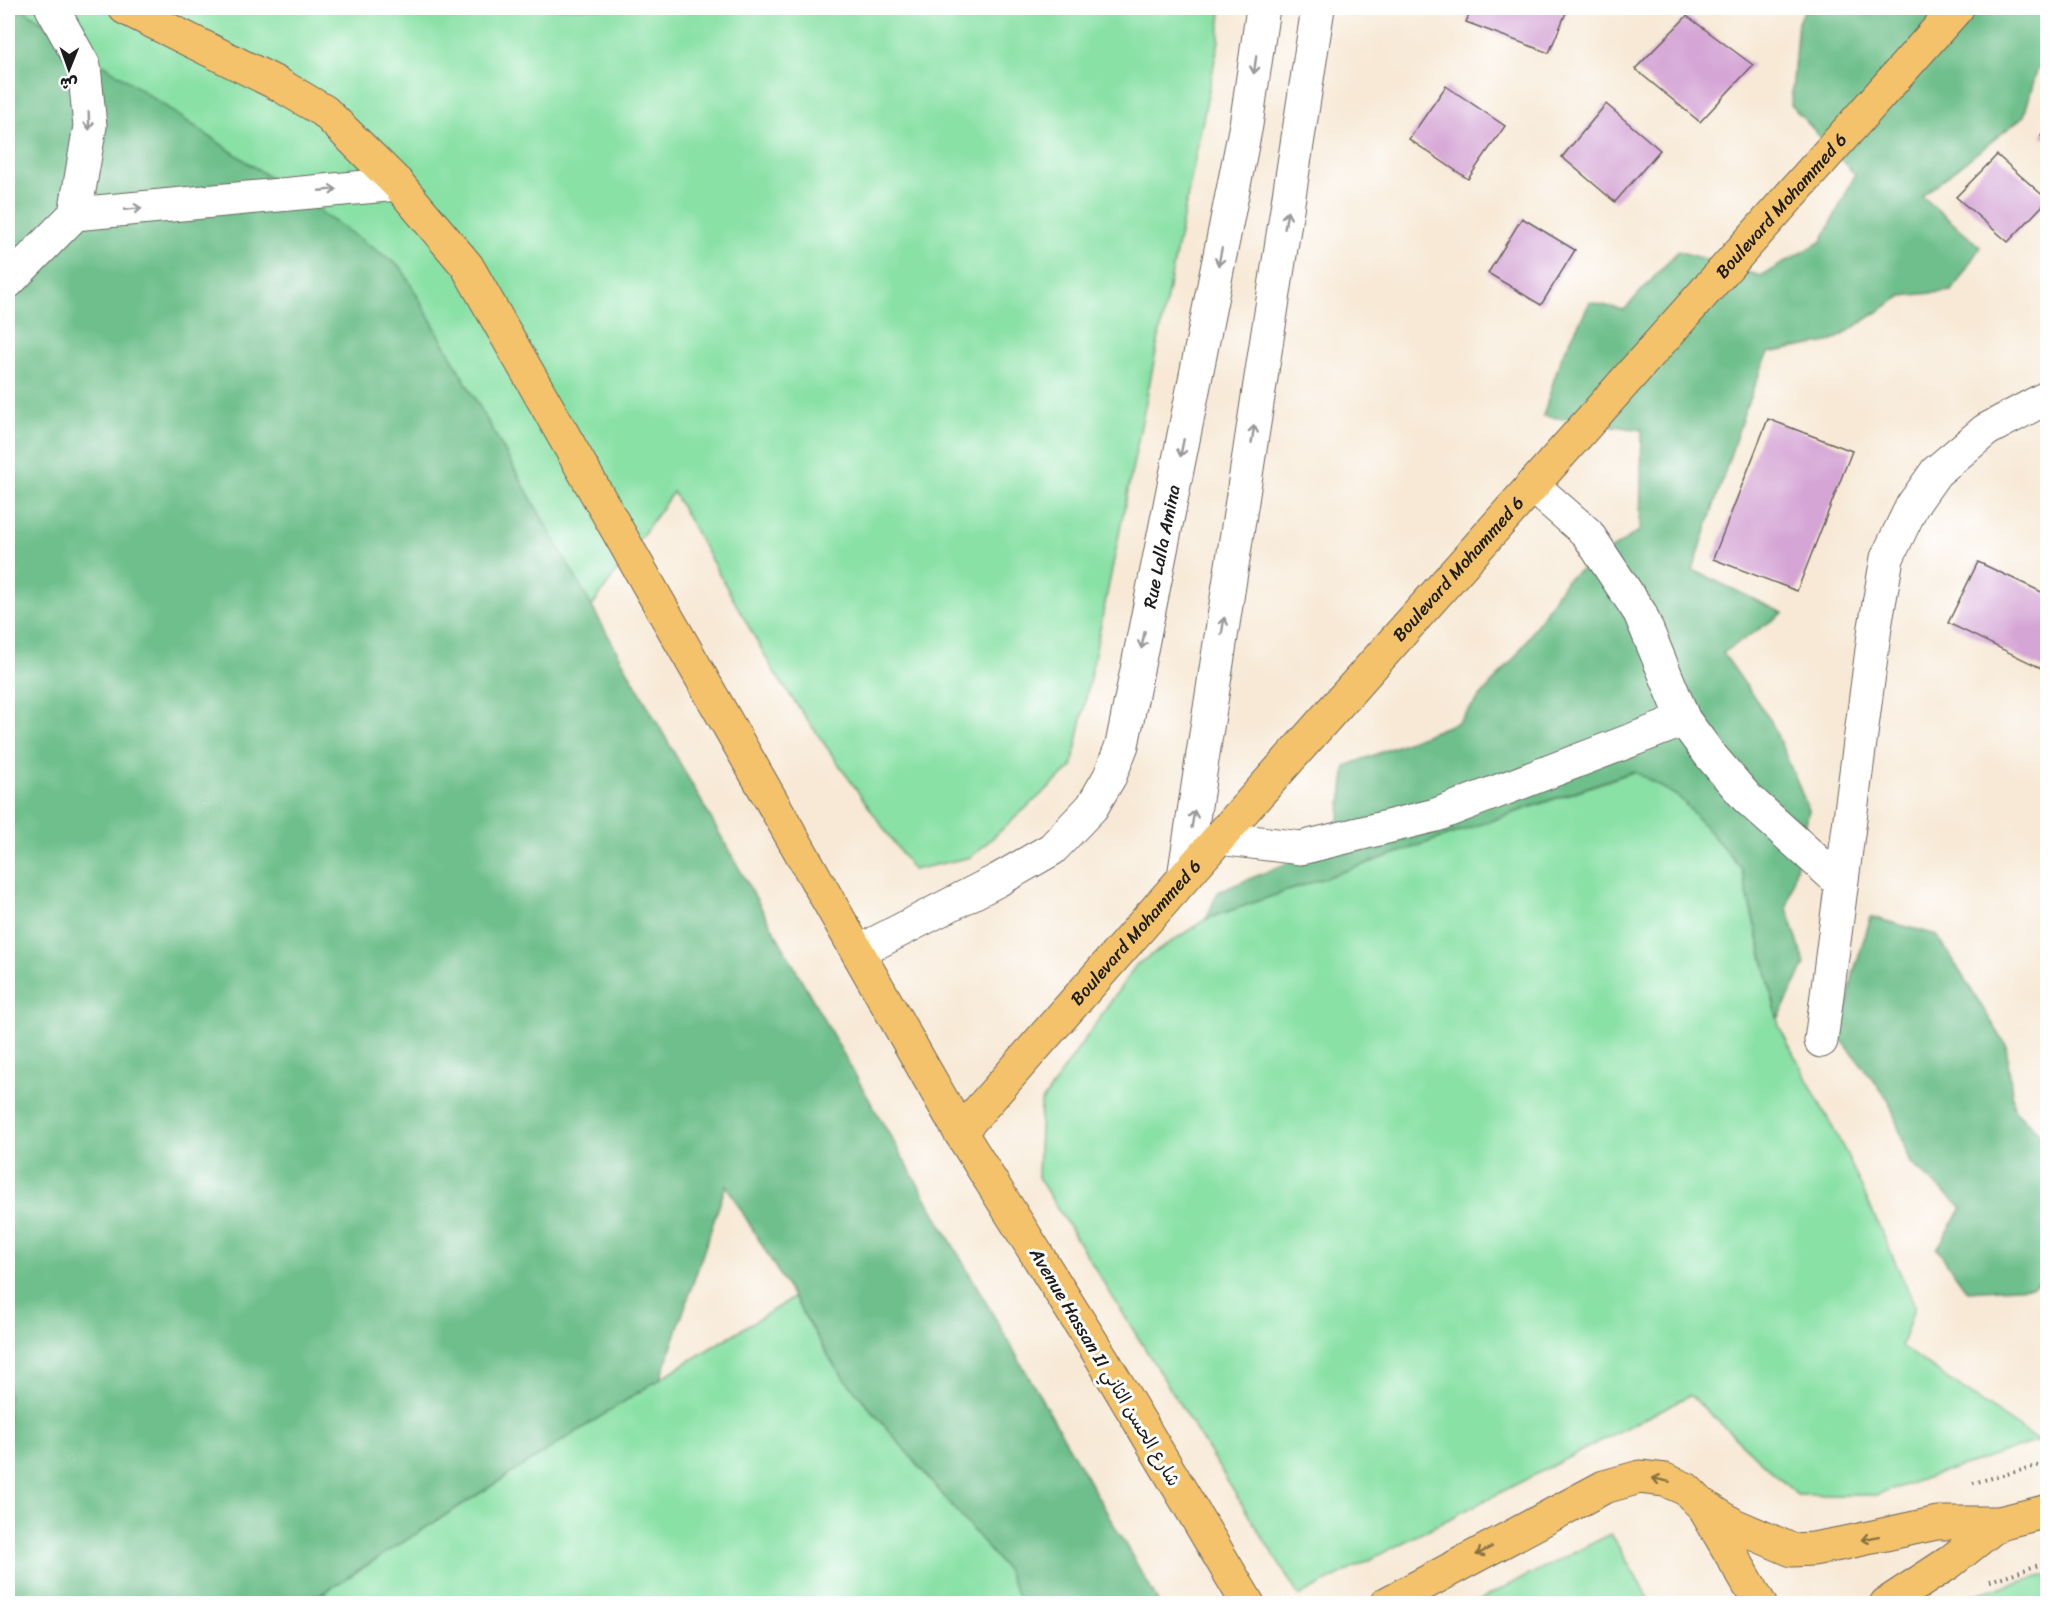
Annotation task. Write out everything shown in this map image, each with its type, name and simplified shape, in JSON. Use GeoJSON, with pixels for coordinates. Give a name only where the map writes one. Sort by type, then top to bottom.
{"type":"FeatureCollection","features":[{"type":"Feature","properties":{"kind":"main road","name":"Avenue Hassan II شارع الحسن الثاني"},"geometry":{"type":"LineString","coordinates":[[125,8],[278,84],[324,111],[398,184],[467,266],[960,1132],[1109,1370],[1248,1604]]}},
{"type":"Feature","properties":{"kind":"main road","name":"Boulevard Mohammed 6"},"geometry":{"type":"LineString","coordinates":[[960,1132],[1532,485],[1958,8]]}},
{"type":"Feature","properties":{"kind":"main road"},"geometry":{"type":"LineString","coordinates":[[1386,1604],[1604,1487],[1640,1477],[1665,1480],[1686,1489],[1703,1506],[1734,1525],[1792,1550],[1813,1549],[1937,1523],[1999,1523],[2048,1511]]}},
{"type":"Feature","properties":{"kind":"main road"},"geometry":{"type":"LineString","coordinates":[[1703,1506],[1760,1604]]}},
{"type":"Feature","properties":{"kind":"main road"},"geometry":{"type":"LineString","coordinates":[[1886,1604],[1950,1562],[1999,1523]]}},
{"type":"Feature","properties":{"kind":"street"},"geometry":{"type":"LineString","coordinates":[[8,282],[75,214],[90,126],[84,66],[52,8]]}},
{"type":"Feature","properties":{"kind":"street","name":"Rue Lalla Amina"},"geometry":{"type":"LineString","coordinates":[[858,952],[998,880],[1052,849],[1092,807],[1110,776],[1122,745],[1244,137],[1263,8]]}},
{"type":"Feature","properties":{"kind":"street"},"geometry":{"type":"LineString","coordinates":[[1184,877],[1318,8]]}},
{"type":"Feature","properties":{"kind":"street"},"geometry":{"type":"LineString","coordinates":[[75,214],[398,184]]}},
{"type":"Feature","properties":{"kind":"street"},"geometry":{"type":"LineString","coordinates":[[1821,1041],[1875,627],[1887,558],[1912,506],[1936,472],[1986,430],[2048,397]]}},
{"type":"Feature","properties":{"kind":"street"},"geometry":{"type":"LineString","coordinates":[[1532,485],[1587,533],[1640,613],[1684,720],[1747,798],[1841,884]]}},
{"type":"Feature","properties":{"kind":"street"},"geometry":{"type":"LineString","coordinates":[[1219,838],[1302,848],[1436,815],[1684,720]]}},
{"type":"Feature","properties":{"kind":"green space"},"geometry":{"type":"Polygon","coordinates":[[[8,8],[1221,8],[1219,40],[1072,767],[971,857],[913,870],[776,675],[673,492],[8,1430],[8,8]]]}},
{"type":"Feature","properties":{"kind":"green space"},"geometry":{"type":"Polygon","coordinates":[[[8,8],[21,8],[401,267],[858,1080],[1159,1603],[1021,1603],[1006,1570],[835,1367],[726,1185],[661,1378],[312,1600],[312,1603],[8,1604],[8,8]]]}},
{"type":"Feature","properties":{"kind":"green space"},"geometry":{"type":"Polygon","coordinates":[[[1806,8],[2047,8],[2047,62],[2037,70],[2024,116],[1922,196],[1980,247],[1952,291],[1902,296],[1833,341],[1768,353],[1746,407],[1693,570],[1783,613],[1723,653],[1771,721],[1809,810],[1787,908],[1805,964],[1778,1019],[1741,868],[1680,798],[1634,771],[1206,919],[1218,892],[1326,847],[1339,819],[1346,766],[1458,722],[1517,655],[1566,580],[1640,530],[1642,430],[1543,416],[1560,360],[1590,302],[1624,310],[1678,251],[1761,276],[1822,241],[1855,175],[1791,105],[1798,22],[1806,8]]]}},
{"type":"Feature","properties":{"kind":"green space"},"geometry":{"type":"Polygon","coordinates":[[[1642,769],[1680,798],[1741,868],[1779,1026],[1846,1153],[1915,1306],[1901,1346],[2038,1441],[1876,1495],[1797,1495],[1690,1395],[1299,1596],[1038,1177],[1041,1103],[1136,965],[1206,919],[1642,769]]]}},
{"type":"Feature","properties":{"kind":"green space"},"geometry":{"type":"Polygon","coordinates":[[[1871,917],[1937,935],[2006,1045],[2014,1109],[2047,1141],[2047,1278],[2032,1287],[1967,1291],[1937,1249],[1962,1208],[1911,1163],[1888,1099],[1841,1039],[1853,974],[1871,917]]]}},
{"type":"Feature","properties":{"kind":"green space"},"geometry":{"type":"Polygon","coordinates":[[[801,1293],[1114,1603],[312,1604],[312,1600],[661,1378],[801,1293]]]}},
{"type":"Feature","properties":{"kind":"green space"},"geometry":{"type":"Polygon","coordinates":[[[1611,1534],[1651,1603],[1473,1603],[1611,1534]]]}},
{"type":"Feature","properties":{"kind":"green space"},"geometry":{"type":"Polygon","coordinates":[[[2047,1575],[2047,1603],[1941,1603],[2047,1575]]]}},
{"type":"Feature","properties":{"kind":"building"},"geometry":{"type":"Polygon","coordinates":[[[1472,8],[1568,8],[1549,53],[1466,22],[1472,8]]]}},
{"type":"Feature","properties":{"kind":"building"},"geometry":{"type":"Polygon","coordinates":[[[1687,16],[1753,65],[1700,122],[1635,69],[1687,16]]]}},
{"type":"Feature","properties":{"kind":"building"},"geometry":{"type":"Polygon","coordinates":[[[1446,86],[1505,126],[1468,179],[1409,139],[1446,86]]]}},
{"type":"Feature","properties":{"kind":"building"},"geometry":{"type":"Polygon","coordinates":[[[1606,104],[1660,150],[1615,202],[1562,157],[1606,104]]]}},
{"type":"Feature","properties":{"kind":"building"},"geometry":{"type":"Polygon","coordinates":[[[2048,126],[2048,140],[2041,136],[2048,126]]]}},
{"type":"Feature","properties":{"kind":"building"},"geometry":{"type":"Polygon","coordinates":[[[1997,155],[2048,200],[2008,242],[1956,197],[1997,155]]]}},
{"type":"Feature","properties":{"kind":"building"},"geometry":{"type":"Polygon","coordinates":[[[1522,218],[1575,250],[1541,305],[1488,273],[1522,218]]]}},
{"type":"Feature","properties":{"kind":"building"},"geometry":{"type":"Polygon","coordinates":[[[1768,419],[1852,451],[1797,591],[1713,559],[1768,419]]]}},
{"type":"Feature","properties":{"kind":"building"},"geometry":{"type":"Polygon","coordinates":[[[1978,562],[2048,595],[2048,658],[2043,669],[1948,623],[1978,562]]]}}]}
